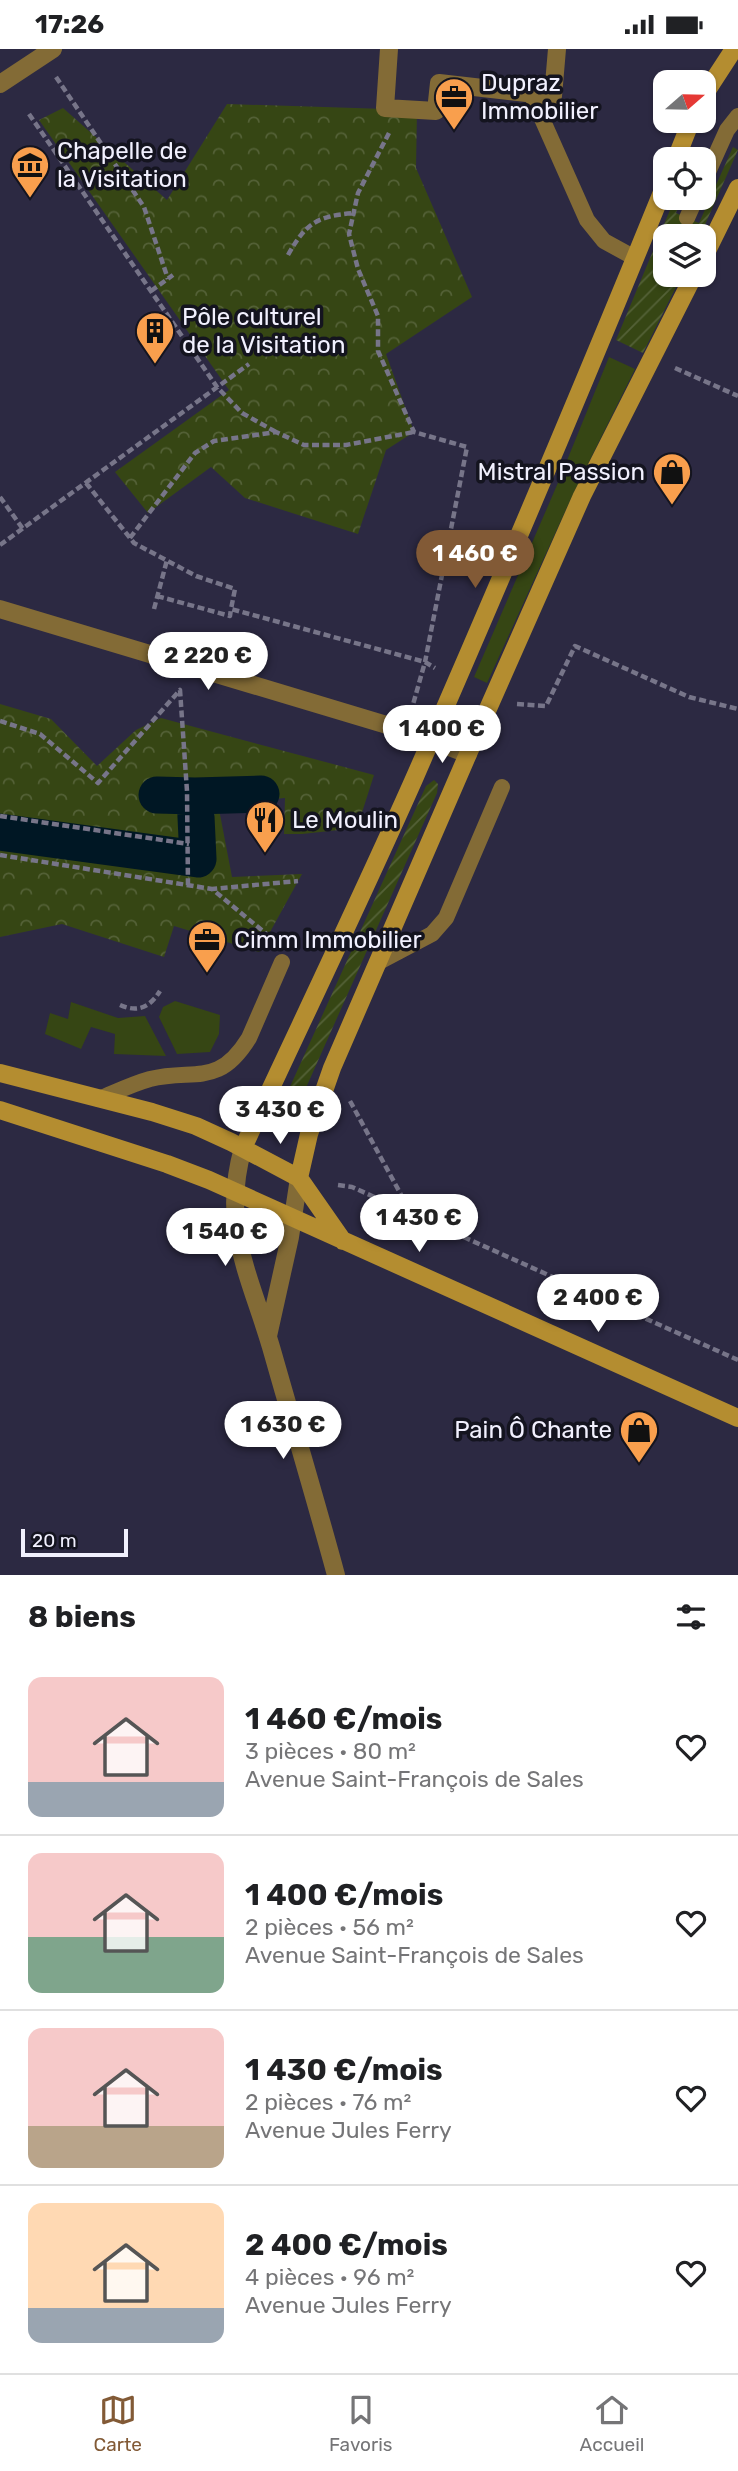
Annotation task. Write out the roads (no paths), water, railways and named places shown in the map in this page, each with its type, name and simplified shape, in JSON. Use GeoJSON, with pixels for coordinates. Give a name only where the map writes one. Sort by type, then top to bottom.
{"type":"FeatureCollection","features":[{"type":"Feature","properties":{"kind":"street"},"geometry":{"type":"LineString","coordinates":[[390,49],[384,108],[436,111],[439,83],[554,96],[557,49]]}},
{"type":"Feature","properties":{"kind":"street"},"geometry":{"type":"LineString","coordinates":[[716,77],[734,49]]}},
{"type":"Feature","properties":{"kind":"street"},"geometry":{"type":"LineString","coordinates":[[0,83],[48,53]]}},
{"type":"Feature","properties":{"kind":"street"},"geometry":{"type":"LineString","coordinates":[[716,233],[738,188]]}},
{"type":"Feature","properties":{"kind":"street"},"geometry":{"type":"LineString","coordinates":[[337,1575],[268,1336],[241,1254],[234,1221],[233,1191],[243,1148],[430,740],[544,478],[655,210]]}},
{"type":"Feature","properties":{"kind":"street"},"geometry":{"type":"LineString","coordinates":[[268,1336],[309,1134],[332,1069],[582,496],[688,287]]}},
{"type":"Feature","properties":{"kind":"street"},"geometry":{"type":"LineString","coordinates":[[0,609],[430,740],[468,754]]}},
{"type":"Feature","properties":{"kind":"street"},"geometry":{"type":"LineString","coordinates":[[0,1073],[196,1126],[243,1148],[299,1178],[343,1242]]}},
{"type":"Feature","properties":{"kind":"street"},"geometry":{"type":"LineString","coordinates":[[0,1110],[167,1164],[233,1191],[738,1417]]}},
{"type":"Feature","properties":{"kind":"lane"},"geometry":{"type":"LineString","coordinates":[[531,94],[587,220],[604,241],[635,258]]}},
{"type":"Feature","properties":{"kind":"lane"},"geometry":{"type":"LineString","coordinates":[[716,154],[727,130],[738,116]]}},
{"type":"Feature","properties":{"kind":"lane"},"geometry":{"type":"LineString","coordinates":[[687,218],[691,210]]}},
{"type":"Feature","properties":{"kind":"lane"},"geometry":{"type":"LineString","coordinates":[[379,962],[432,934],[446,918],[502,787]]}},
{"type":"Feature","properties":{"kind":"lane"},"geometry":{"type":"LineString","coordinates":[[99,1099],[151,1079],[203,1074],[225,1065],[243,1048],[249,1038],[282,962]]}},
{"type":"Feature","properties":{"kind":"waterway"},"geometry":{"type":"LineString","coordinates":[[0,832],[198,859],[195,796],[261,794]]}},
{"type":"Feature","properties":{"kind":"waterway"},"geometry":{"type":"LineString","coordinates":[[157,795],[195,796]]}},
{"type":"Feature","properties":{"kind":"place","name":"Dupraz Immobilier"},"geometry":{"type":"Point","coordinates":[454,131]}},
{"type":"Feature","properties":{"kind":"place","name":"Chapelle de la Visitation"},"geometry":{"type":"Point","coordinates":[30,199]}},
{"type":"Feature","properties":{"kind":"place","name":"Pôle culturel de la Visitation"},"geometry":{"type":"Point","coordinates":[155,365]}},
{"type":"Feature","properties":{"kind":"place","name":"Mistral Passion"},"geometry":{"type":"Point","coordinates":[672,506]}},
{"type":"Feature","properties":{"kind":"place","name":"Le Moulin"},"geometry":{"type":"Point","coordinates":[265,854]}},
{"type":"Feature","properties":{"kind":"place","name":"Cimm Immobilier"},"geometry":{"type":"Point","coordinates":[207,974]}},
{"type":"Feature","properties":{"kind":"place","name":"Pain Ô Chante"},"geometry":{"type":"Point","coordinates":[639,1464]}}]}
